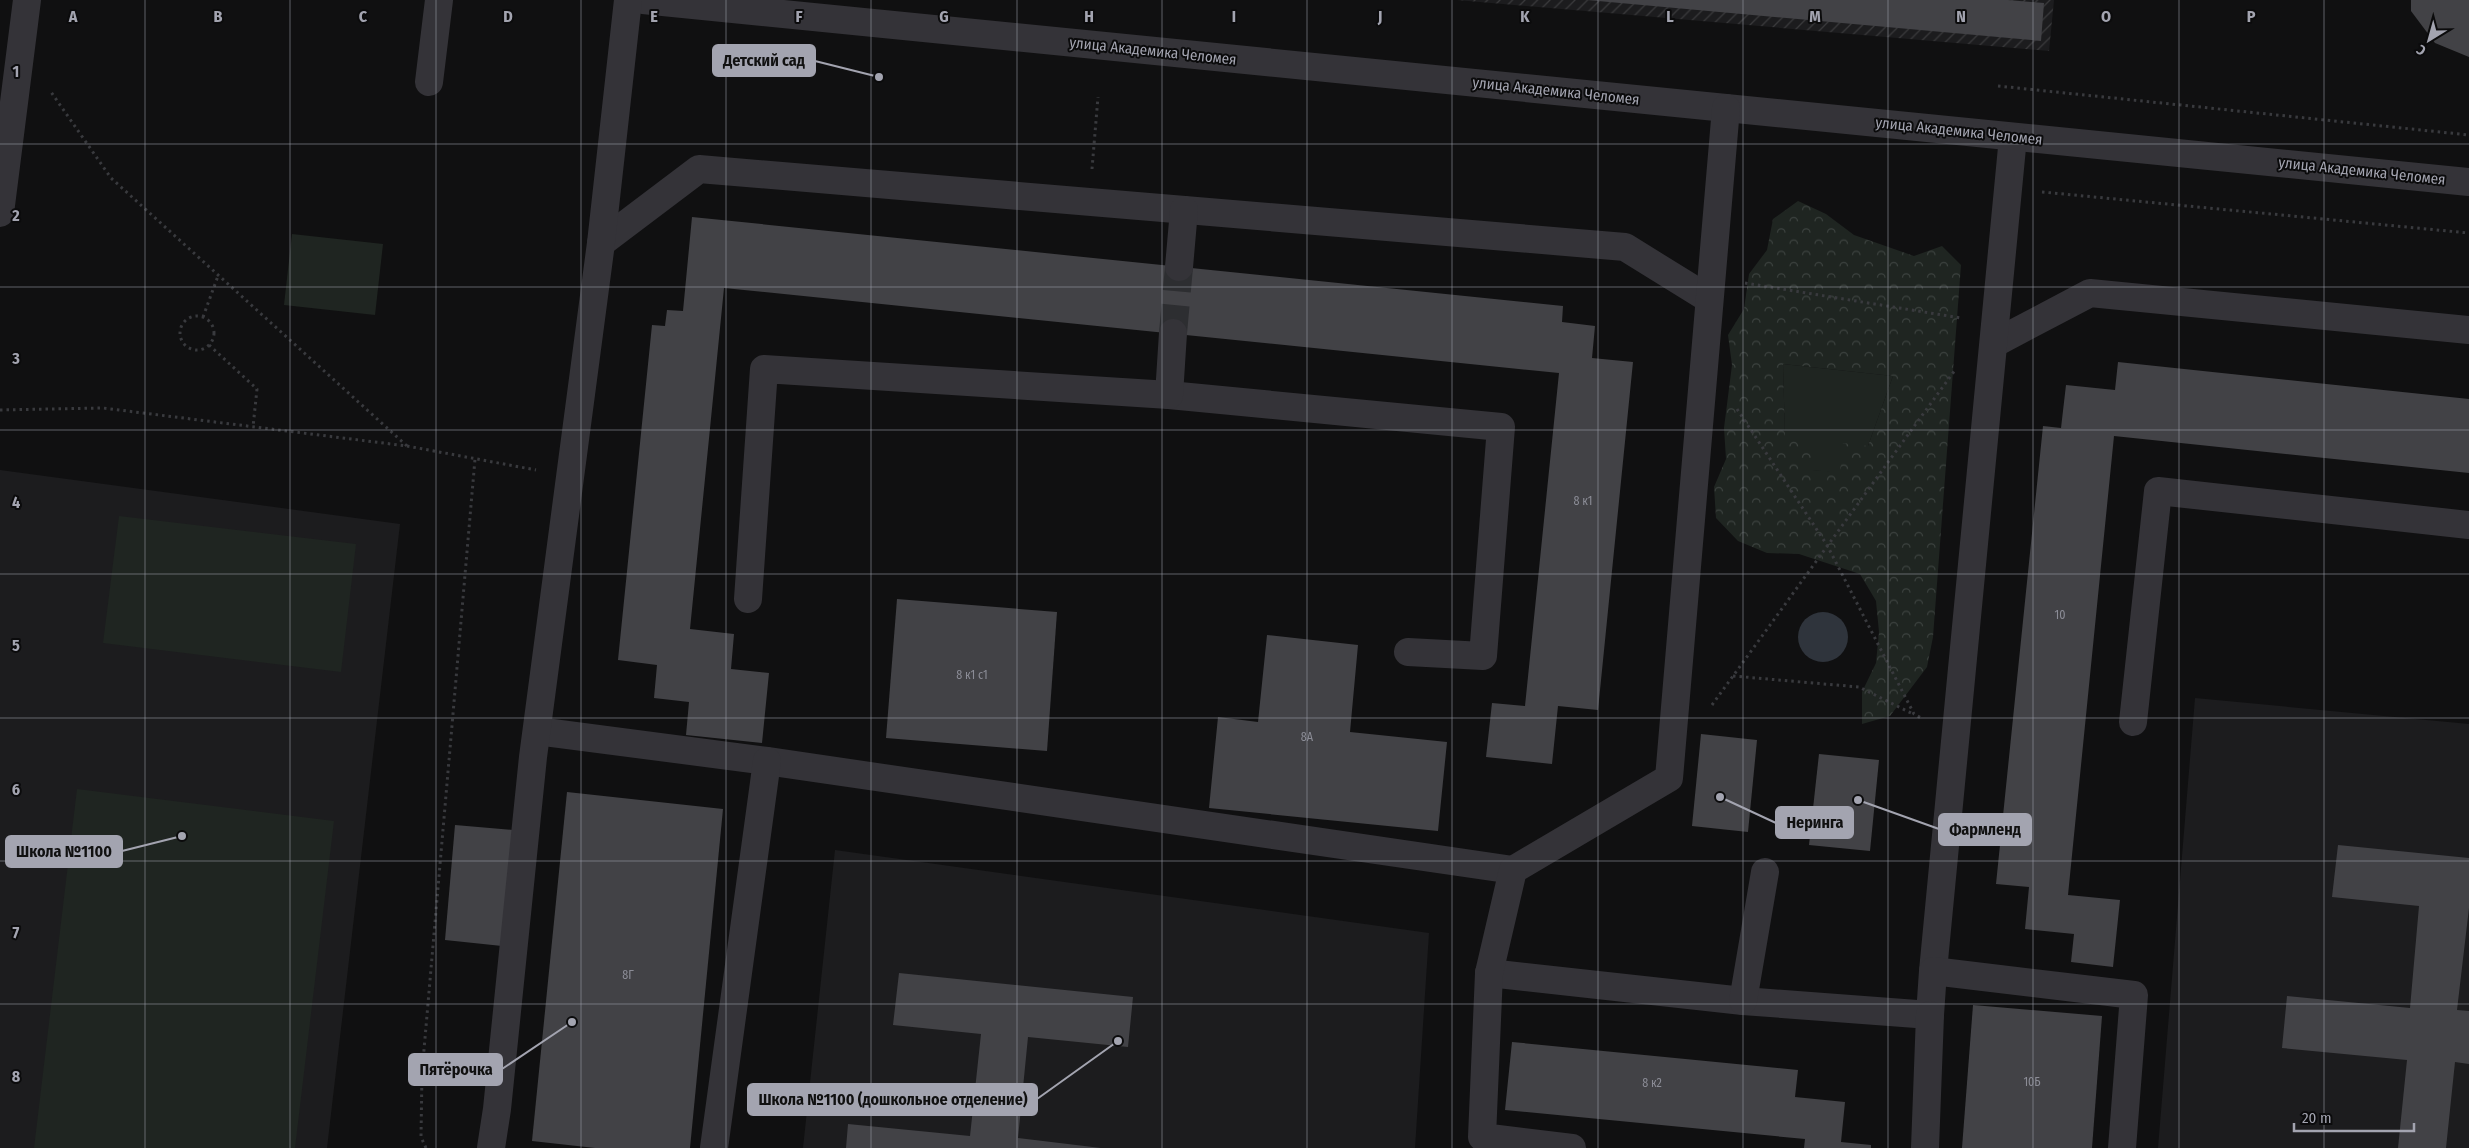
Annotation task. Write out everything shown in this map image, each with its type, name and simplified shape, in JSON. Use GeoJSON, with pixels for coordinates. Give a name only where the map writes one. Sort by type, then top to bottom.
{"type":"FeatureCollection","features":[{"type":"Feature","properties":{"kind":"street"},"geometry":{"type":"LineString","coordinates":[[0,213],[27,0]]}},
{"type":"Feature","properties":{"kind":"street"},"geometry":{"type":"LineString","coordinates":[[429,82],[438,0]]}},
{"type":"Feature","properties":{"kind":"street"},"geometry":{"type":"LineString","coordinates":[[490,1148],[498,1109],[533,757],[602,243],[628,0]]}},
{"type":"Feature","properties":{"kind":"street","name":"улица Академика Челомея"},"geometry":{"type":"LineString","coordinates":[[643,0],[2469,182]]}},
{"type":"Feature","properties":{"kind":"street"},"geometry":{"type":"LineString","coordinates":[[537,731],[767,760],[1513,870],[1669,778],[1726,108]]}},
{"type":"Feature","properties":{"kind":"street"},"geometry":{"type":"LineString","coordinates":[[1925,1148],[1933,971],[1996,333],[2013,137]]}},
{"type":"Feature","properties":{"kind":"street"},"geometry":{"type":"LineString","coordinates":[[602,243],[699,169],[1625,247],[1710,288]]}},
{"type":"Feature","properties":{"kind":"street"},"geometry":{"type":"LineString","coordinates":[[1179,267],[1184,210]]}},
{"type":"Feature","properties":{"kind":"street"},"geometry":{"type":"LineString","coordinates":[[1996,333],[2090,293],[2469,330]]}},
{"type":"Feature","properties":{"kind":"street"},"geometry":{"type":"LineString","coordinates":[[1169,394],[1174,333]]}},
{"type":"Feature","properties":{"kind":"street"},"geometry":{"type":"LineString","coordinates":[[748,599],[764,368],[1169,394],[1501,428],[1483,656],[1408,652]]}},
{"type":"Feature","properties":{"kind":"street"},"geometry":{"type":"LineString","coordinates":[[2133,722],[2158,491],[2469,525]]}},
{"type":"Feature","properties":{"kind":"street"},"geometry":{"type":"LineString","coordinates":[[714,1148],[767,760]]}},
{"type":"Feature","properties":{"kind":"street"},"geometry":{"type":"LineString","coordinates":[[1513,870],[1489,973],[1482,1136],[1572,1148]]}},
{"type":"Feature","properties":{"kind":"street"},"geometry":{"type":"LineString","coordinates":[[1743,1001],[1765,872]]}},
{"type":"Feature","properties":{"kind":"street"},"geometry":{"type":"LineString","coordinates":[[1933,971],[2134,995],[2122,1148]]}},
{"type":"Feature","properties":{"kind":"street"},"geometry":{"type":"LineString","coordinates":[[1489,973],[1743,1001],[1930,1015]]}},
{"type":"Feature","properties":{"kind":"path"},"geometry":{"type":"LineString","coordinates":[[21,48],[111,178],[407,446]]}},
{"type":"Feature","properties":{"kind":"path"},"geometry":{"type":"LineString","coordinates":[[1998,86],[2469,135]]}},
{"type":"Feature","properties":{"kind":"path"},"geometry":{"type":"LineString","coordinates":[[1091,172],[1098,97]]}},
{"type":"Feature","properties":{"kind":"path"},"geometry":{"type":"LineString","coordinates":[[2008,189],[2469,233]]}},
{"type":"Feature","properties":{"kind":"path"},"geometry":{"type":"LineString","coordinates":[[203,317],[218,276]]}},
{"type":"Feature","properties":{"kind":"path"},"geometry":{"type":"LineString","coordinates":[[1710,288],[1996,333]]}},
{"type":"Feature","properties":{"kind":"path"},"geometry":{"type":"LineString","coordinates":[[193,316],[203,317],[211,323],[214,332],[209,345],[200,350],[190,349],[184,345],[180,336],[181,326],[187,319],[193,316]]}},
{"type":"Feature","properties":{"kind":"path"},"geometry":{"type":"LineString","coordinates":[[1710,707],[1953,371],[1996,333]]}},
{"type":"Feature","properties":{"kind":"path"},"geometry":{"type":"LineString","coordinates":[[209,345],[257,389],[253,427]]}},
{"type":"Feature","properties":{"kind":"path"},"geometry":{"type":"LineString","coordinates":[[0,410],[104,408],[407,446],[570,477]]}},
{"type":"Feature","properties":{"kind":"path"},"geometry":{"type":"LineString","coordinates":[[1736,408],[1827,545],[1914,714]]}},
{"type":"Feature","properties":{"kind":"path"},"geometry":{"type":"LineString","coordinates":[[426,1148],[421,1137],[422,1074],[475,459]]}},
{"type":"Feature","properties":{"kind":"path"},"geometry":{"type":"LineString","coordinates":[[1733,676],[1859,688],[1914,714],[1956,737]]}},
{"type":"Feature","properties":{"kind":"shaded area"},"geometry":{"type":"Polygon","coordinates":[[[1457,0],[2054,0],[2049,51],[1457,0]]]}},
{"type":"Feature","properties":{"kind":"shaded area"},"geometry":{"type":"Polygon","coordinates":[[[0,470],[400,524],[327,1148],[0,1148],[0,470]]]}},
{"type":"Feature","properties":{"kind":"shaded area"},"geometry":{"type":"Polygon","coordinates":[[[1828,612],[1841,619],[1847,627],[1847,647],[1841,655],[1833,661],[1818,662],[1805,655],[1799,647],[1798,632],[1805,619],[1813,613],[1828,612]]]}},
{"type":"Feature","properties":{"kind":"shaded area"},"geometry":{"type":"Polygon","coordinates":[[[2195,698],[2469,724],[2469,1148],[2158,1148],[2195,698]]]}},
{"type":"Feature","properties":{"kind":"shaded area"},"geometry":{"type":"Polygon","coordinates":[[[835,850],[1429,933],[1415,1148],[803,1148],[835,850]]]}},
{"type":"Feature","properties":{"kind":"green space"},"geometry":{"type":"Polygon","coordinates":[[[1798,201],[1826,214],[1854,235],[1914,256],[1942,246],[1961,265],[1933,637],[1927,667],[1890,716],[1862,724],[1862,692],[1876,663],[1879,632],[1876,601],[1860,574],[1799,554],[1767,553],[1738,541],[1716,518],[1714,487],[1726,459],[1724,428],[1732,365],[1728,335],[1744,309],[1749,274],[1767,250],[1773,219],[1798,201]],[[1783,364],[1785,437],[1814,440],[1812,470],[1840,472],[1843,443],[1868,446],[1893,376],[1783,364]]]}},
{"type":"Feature","properties":{"kind":"green space"},"geometry":{"type":"Polygon","coordinates":[[[292,234],[383,244],[375,315],[284,305],[292,234]]]}},
{"type":"Feature","properties":{"kind":"green space"},"geometry":{"type":"Polygon","coordinates":[[[1783,364],[1893,376],[1868,446],[1840,473],[1811,470],[1785,438],[1783,364]]]}},
{"type":"Feature","properties":{"kind":"green space"},"geometry":{"type":"Polygon","coordinates":[[[119,516],[356,544],[341,672],[103,643],[119,516]]]}},
{"type":"Feature","properties":{"kind":"green space"},"geometry":{"type":"Polygon","coordinates":[[[77,789],[334,821],[295,1148],[34,1148],[77,789]]]}},
{"type":"Feature","properties":{"kind":"building"},"geometry":{"type":"Polygon","coordinates":[[[1587,0],[2008,0],[2044,3],[2041,41],[1587,0]]]}},
{"type":"Feature","properties":{"kind":"building"},"geometry":{"type":"Polygon","coordinates":[[[2411,0],[2469,0],[2469,57],[2435,43],[2411,11],[2411,0]]]}},
{"type":"Feature","properties":{"kind":"building"},"geometry":{"type":"Polygon","coordinates":[[[692,217],[1563,306],[1562,322],[1595,326],[1592,358],[1633,362],[1598,710],[1558,706],[1552,764],[1486,757],[1492,703],[1525,706],[1559,373],[724,288],[690,629],[734,634],[731,669],[769,673],[762,743],[686,735],[689,702],[654,698],[657,665],[618,660],[652,325],[665,326],[667,310],[683,311],[692,217]]]}},
{"type":"Feature","properties":{"kind":"building"},"geometry":{"type":"Polygon","coordinates":[[[2118,362],[2469,399],[2469,473],[2114,436],[2068,895],[2120,900],[2113,967],[2071,962],[2074,934],[2025,929],[2029,887],[1996,884],[2043,426],[2061,428],[2066,385],[2115,390],[2118,362]]]}},
{"type":"Feature","properties":{"kind":"building"},"geometry":{"type":"Polygon","coordinates":[[[897,599],[1057,612],[1047,751],[886,738],[897,599]]]}},
{"type":"Feature","properties":{"kind":"building"},"geometry":{"type":"Polygon","coordinates":[[[1267,635],[1358,645],[1350,732],[1447,742],[1438,831],[1209,808],[1218,717],[1258,722],[1267,635]]]}},
{"type":"Feature","properties":{"kind":"building"},"geometry":{"type":"Polygon","coordinates":[[[1701,734],[1757,740],[1748,832],[1692,826],[1701,734]]]}},
{"type":"Feature","properties":{"kind":"building"},"geometry":{"type":"Polygon","coordinates":[[[1819,754],[1879,760],[1870,851],[1809,845],[1819,754]]]}},
{"type":"Feature","properties":{"kind":"building"},"geometry":{"type":"Polygon","coordinates":[[[567,792],[723,809],[690,1148],[595,1148],[532,1141],[567,792]]]}},
{"type":"Feature","properties":{"kind":"building"},"geometry":{"type":"Polygon","coordinates":[[[455,825],[513,830],[502,946],[445,940],[455,825]]]}},
{"type":"Feature","properties":{"kind":"building"},"geometry":{"type":"Polygon","coordinates":[[[2338,845],[2469,858],[2469,908],[2457,1010],[2469,1011],[2469,1064],[2455,1062],[2446,1148],[2398,1148],[2407,1060],[2282,1048],[2287,996],[2410,1008],[2419,906],[2332,897],[2338,845]]]}},
{"type":"Feature","properties":{"kind":"building"},"geometry":{"type":"Polygon","coordinates":[[[899,973],[1133,997],[1128,1047],[1028,1037],[1018,1138],[1101,1148],[846,1148],[848,1124],[970,1136],[981,1034],[893,1025],[899,973]]]}},
{"type":"Feature","properties":{"kind":"building"},"geometry":{"type":"Polygon","coordinates":[[[1973,1005],[2102,1016],[2092,1148],[1962,1148],[1973,1005]]]}},
{"type":"Feature","properties":{"kind":"building"},"geometry":{"type":"Polygon","coordinates":[[[1512,1042],[1798,1070],[1795,1097],[1845,1102],[1841,1142],[1871,1145],[1871,1148],[1804,1148],[1805,1139],[1505,1110],[1512,1042]]]}},
{"type":"Feature","properties":{"kind":"tunnel"},"geometry":{"type":"LineString","coordinates":[[1173,333],[1179,267]]}},
{"type":"Feature","properties":{"kind":"place","name":"Детский сад"},"geometry":{"type":"Point","coordinates":[879,77]}},
{"type":"Feature","properties":{"kind":"place","name":"Неринга"},"geometry":{"type":"Point","coordinates":[1720,797]}},
{"type":"Feature","properties":{"kind":"place","name":"Фармленд"},"geometry":{"type":"Point","coordinates":[1858,800]}},
{"type":"Feature","properties":{"kind":"place","name":"Школа №1100"},"geometry":{"type":"Point","coordinates":[182,836]}},
{"type":"Feature","properties":{"kind":"place","name":"Пятёрочка"},"geometry":{"type":"Point","coordinates":[572,1022]}},
{"type":"Feature","properties":{"kind":"place","name":"Школа №1100 (дошкольное отделение)"},"geometry":{"type":"Point","coordinates":[1118,1041]}}]}
